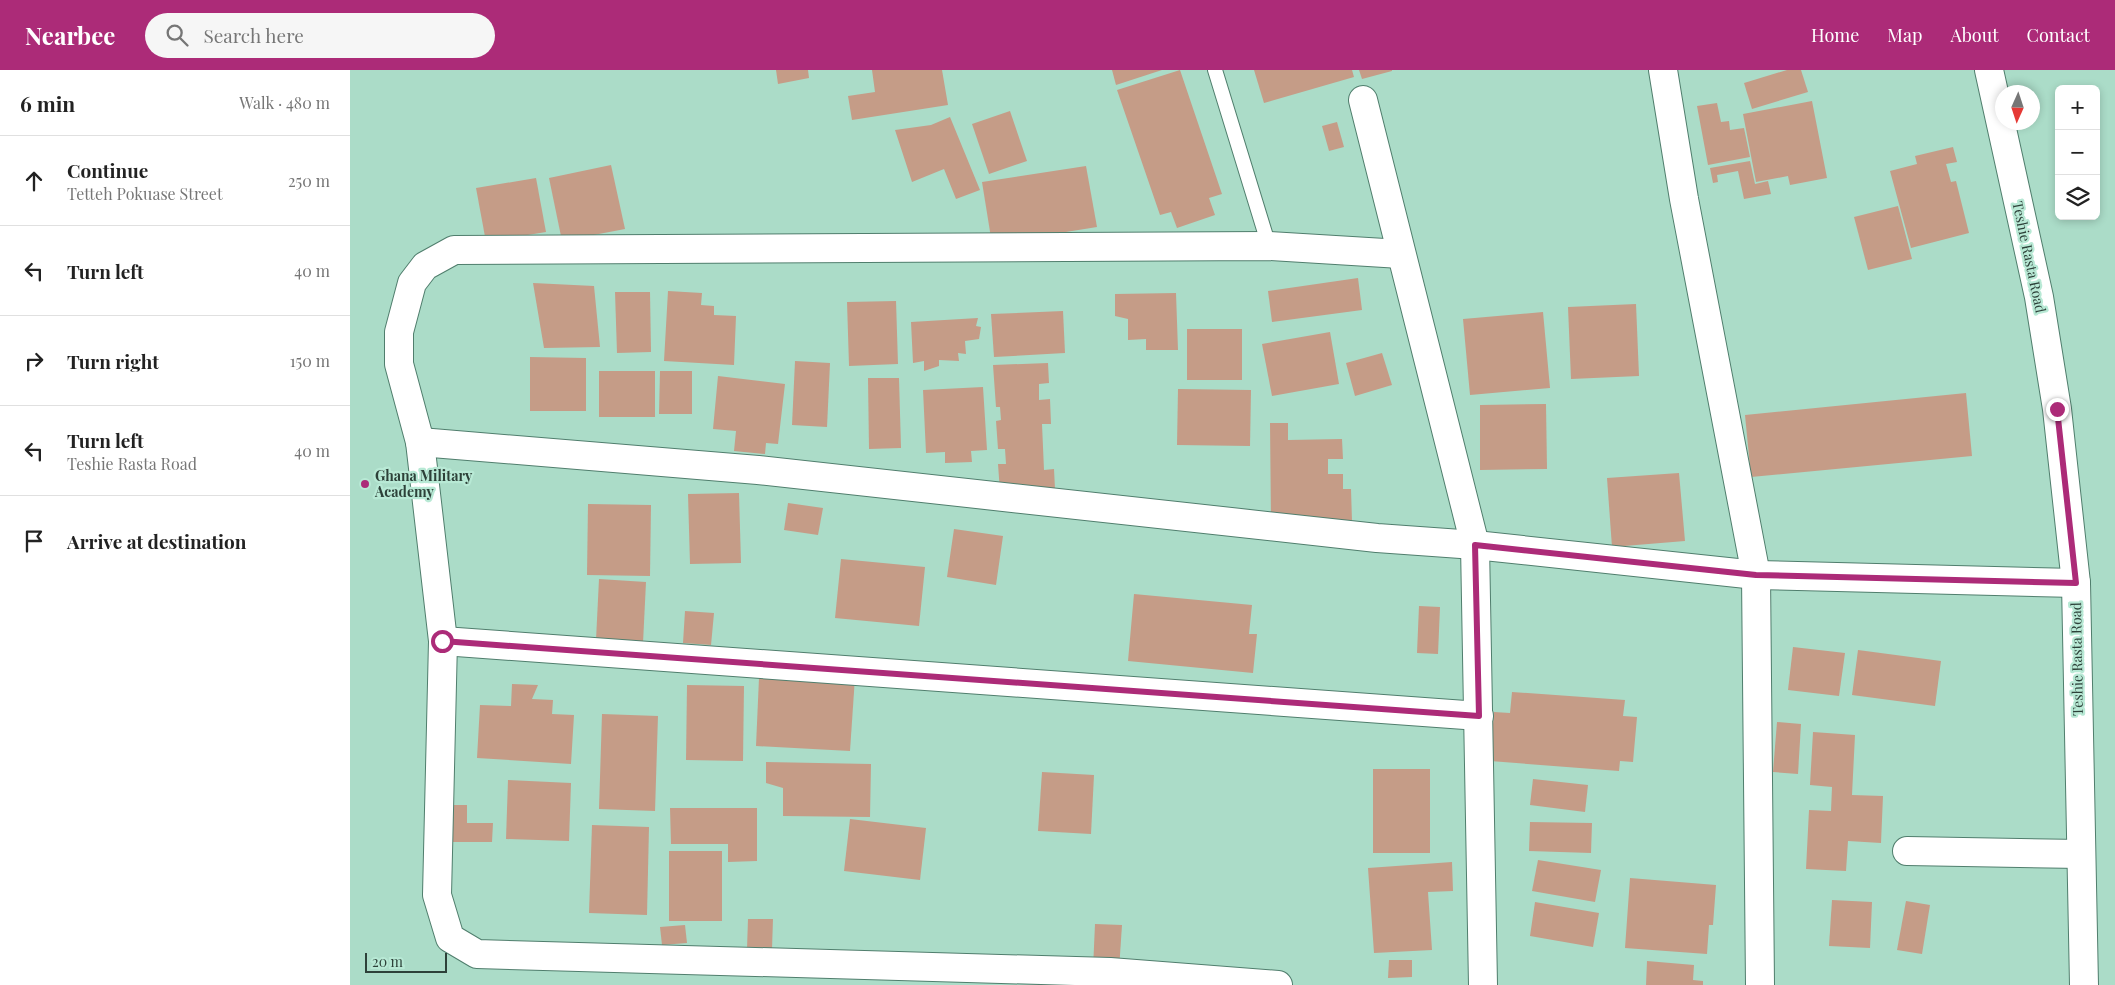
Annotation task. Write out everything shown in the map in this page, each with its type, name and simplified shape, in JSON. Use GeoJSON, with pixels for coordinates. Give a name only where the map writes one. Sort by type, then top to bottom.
{"type":"FeatureCollection","features":[{"type":"Feature","properties":{"kind":"street"},"geometry":{"type":"LineString","coordinates":[[1663,70],[1684,199],[1756,575],[1760,985]]}},
{"type":"Feature","properties":{"kind":"street","name":"Teshie Rasta Road"},"geometry":{"type":"LineString","coordinates":[[1989,70],[2039,296],[2057,409],[2076,583],[2084,985]]}},
{"type":"Feature","properties":{"kind":"street"},"geometry":{"type":"LineString","coordinates":[[1363,100],[1475,545],[1483,985]]}},
{"type":"Feature","properties":{"kind":"street"},"geometry":{"type":"LineString","coordinates":[[1278,985],[1110,972],[477,954],[450,938],[437,895],[442,641],[420,442],[399,364],[400,332],[412,283],[426,266],[454,250],[1269,246],[1401,254]]}},
{"type":"Feature","properties":{"kind":"street"},"geometry":{"type":"LineString","coordinates":[[420,442],[758,470],[1377,538],[1475,545],[1756,575],[2076,583]]}},
{"type":"Feature","properties":{"kind":"street"},"geometry":{"type":"LineString","coordinates":[[442,641],[1479,716]]}},
{"type":"Feature","properties":{"kind":"street"},"geometry":{"type":"LineString","coordinates":[[1907,851],[2081,854]]}},
{"type":"Feature","properties":{"kind":"lane"},"geometry":{"type":"LineString","coordinates":[[1215,70],[1269,246]]}},
{"type":"Feature","properties":{"kind":"building"},"geometry":{"type":"Polygon","coordinates":[[[776,70],[808,70],[809,78],[778,84],[776,70]]]}},
{"type":"Feature","properties":{"kind":"building"},"geometry":{"type":"Polygon","coordinates":[[[872,70],[942,70],[948,105],[852,120],[848,96],[875,92],[872,70]]]}},
{"type":"Feature","properties":{"kind":"building"},"geometry":{"type":"Polygon","coordinates":[[[1112,70],[1162,70],[1116,85],[1112,70]]]}},
{"type":"Feature","properties":{"kind":"building"},"geometry":{"type":"Polygon","coordinates":[[[1180,70],[1222,194],[1209,198],[1215,215],[1177,228],[1171,212],[1160,215],[1117,90],[1180,70]]]}},
{"type":"Feature","properties":{"kind":"building"},"geometry":{"type":"Polygon","coordinates":[[[1254,70],[1352,70],[1354,77],[1264,103],[1254,70]]]}},
{"type":"Feature","properties":{"kind":"building"},"geometry":{"type":"Polygon","coordinates":[[[1359,70],[1392,70],[1392,71],[1362,79],[1359,70]]]}},
{"type":"Feature","properties":{"kind":"building"},"geometry":{"type":"Polygon","coordinates":[[[1787,70],[1801,70],[1808,92],[1752,109],[1744,83],[1787,70]]]}},
{"type":"Feature","properties":{"kind":"building"},"geometry":{"type":"Polygon","coordinates":[[[1812,101],[1827,178],[1790,185],[1788,176],[1756,182],[1743,114],[1812,101]]]}},
{"type":"Feature","properties":{"kind":"building"},"geometry":{"type":"Polygon","coordinates":[[[1717,103],[1721,122],[1729,121],[1730,130],[1744,128],[1750,157],[1708,165],[1697,106],[1717,103]]]}},
{"type":"Feature","properties":{"kind":"building"},"geometry":{"type":"Polygon","coordinates":[[[1010,111],[1027,161],[989,174],[972,124],[1010,111]]]}},
{"type":"Feature","properties":{"kind":"building"},"geometry":{"type":"Polygon","coordinates":[[[950,117],[980,190],[956,199],[944,169],[912,182],[895,130],[931,125],[950,117]]]}},
{"type":"Feature","properties":{"kind":"building"},"geometry":{"type":"Polygon","coordinates":[[[1337,122],[1344,147],[1329,151],[1322,126],[1337,122]]]}},
{"type":"Feature","properties":{"kind":"building"},"geometry":{"type":"Polygon","coordinates":[[[1953,147],[1957,162],[1946,164],[1951,182],[1956,181],[1969,233],[1911,248],[1890,171],[1917,164],[1915,156],[1953,147]]]}},
{"type":"Feature","properties":{"kind":"building"},"geometry":{"type":"Polygon","coordinates":[[[1750,161],[1755,184],[1768,181],[1771,194],[1744,199],[1738,171],[1717,175],[1718,182],[1713,183],[1710,168],[1750,161]]]}},
{"type":"Feature","properties":{"kind":"building"},"geometry":{"type":"Polygon","coordinates":[[[611,165],[625,229],[562,241],[549,178],[611,165]]]}},
{"type":"Feature","properties":{"kind":"building"},"geometry":{"type":"Polygon","coordinates":[[[1086,166],[1097,227],[992,244],[982,182],[1086,166]]]}},
{"type":"Feature","properties":{"kind":"building"},"geometry":{"type":"Polygon","coordinates":[[[536,178],[546,232],[486,242],[476,188],[536,178]]]}},
{"type":"Feature","properties":{"kind":"building"},"geometry":{"type":"Polygon","coordinates":[[[1898,206],[1912,259],[1868,270],[1854,217],[1898,206]]]}},
{"type":"Feature","properties":{"kind":"building"},"geometry":{"type":"Polygon","coordinates":[[[1358,278],[1362,310],[1272,322],[1268,291],[1358,278]]]}},
{"type":"Feature","properties":{"kind":"building"},"geometry":{"type":"Polygon","coordinates":[[[533,283],[594,286],[600,347],[544,348],[533,283]]]}},
{"type":"Feature","properties":{"kind":"building"},"geometry":{"type":"Polygon","coordinates":[[[668,291],[702,293],[701,305],[714,306],[714,315],[736,316],[734,365],[664,361],[668,291]]]}},
{"type":"Feature","properties":{"kind":"building"},"geometry":{"type":"Polygon","coordinates":[[[615,292],[650,292],[651,352],[617,353],[615,292]]]}},
{"type":"Feature","properties":{"kind":"building"},"geometry":{"type":"Polygon","coordinates":[[[1176,293],[1178,350],[1146,350],[1146,339],[1128,340],[1128,319],[1115,316],[1115,294],[1176,293]]]}},
{"type":"Feature","properties":{"kind":"building"},"geometry":{"type":"Polygon","coordinates":[[[896,301],[898,364],[849,366],[847,302],[896,301]]]}},
{"type":"Feature","properties":{"kind":"building"},"geometry":{"type":"Polygon","coordinates":[[[1636,304],[1639,376],[1571,379],[1568,307],[1636,304]]]}},
{"type":"Feature","properties":{"kind":"building"},"geometry":{"type":"Polygon","coordinates":[[[1063,311],[1065,353],[994,357],[991,314],[1063,311]]]}},
{"type":"Feature","properties":{"kind":"building"},"geometry":{"type":"Polygon","coordinates":[[[1543,312],[1550,388],[1470,395],[1463,319],[1543,312]]]}},
{"type":"Feature","properties":{"kind":"building"},"geometry":{"type":"Polygon","coordinates":[[[978,318],[976,326],[981,327],[979,339],[965,341],[966,354],[958,353],[959,361],[939,360],[939,366],[924,371],[924,361],[913,363],[911,322],[978,318]]]}},
{"type":"Feature","properties":{"kind":"building"},"geometry":{"type":"Polygon","coordinates":[[[1187,329],[1242,329],[1242,380],[1187,380],[1187,329]]]}},
{"type":"Feature","properties":{"kind":"building"},"geometry":{"type":"Polygon","coordinates":[[[1330,332],[1339,384],[1272,396],[1262,344],[1330,332]]]}},
{"type":"Feature","properties":{"kind":"building"},"geometry":{"type":"Polygon","coordinates":[[[1382,353],[1392,385],[1355,396],[1346,363],[1382,353]]]}},
{"type":"Feature","properties":{"kind":"building"},"geometry":{"type":"Polygon","coordinates":[[[530,357],[586,358],[586,411],[530,411],[530,357]]]}},
{"type":"Feature","properties":{"kind":"building"},"geometry":{"type":"Polygon","coordinates":[[[795,361],[830,363],[827,427],[792,425],[795,361]]]}},
{"type":"Feature","properties":{"kind":"building"},"geometry":{"type":"Polygon","coordinates":[[[1048,363],[1049,383],[1039,384],[1039,400],[1050,399],[1051,424],[1042,424],[1044,470],[1054,469],[1055,489],[1000,492],[998,464],[1006,464],[1005,449],[998,449],[996,421],[1001,420],[1000,407],[996,407],[993,365],[1048,363]]]}},
{"type":"Feature","properties":{"kind":"building"},"geometry":{"type":"Polygon","coordinates":[[[599,371],[655,371],[655,417],[599,417],[599,371]]]}},
{"type":"Feature","properties":{"kind":"building"},"geometry":{"type":"Polygon","coordinates":[[[660,371],[692,371],[692,414],[659,414],[660,371]]]}},
{"type":"Feature","properties":{"kind":"building"},"geometry":{"type":"Polygon","coordinates":[[[718,376],[785,384],[778,444],[766,443],[765,454],[734,451],[736,431],[713,429],[718,376]]]}},
{"type":"Feature","properties":{"kind":"building"},"geometry":{"type":"Polygon","coordinates":[[[868,378],[899,378],[901,448],[869,449],[868,378]]]}},
{"type":"Feature","properties":{"kind":"building"},"geometry":{"type":"Polygon","coordinates":[[[983,387],[987,450],[971,451],[972,462],[945,463],[945,452],[926,453],[923,390],[983,387]]]}},
{"type":"Feature","properties":{"kind":"building"},"geometry":{"type":"Polygon","coordinates":[[[1178,389],[1251,390],[1250,446],[1177,445],[1178,389]]]}},
{"type":"Feature","properties":{"kind":"building"},"geometry":{"type":"Polygon","coordinates":[[[1966,393],[1972,456],[1751,477],[1745,415],[1966,393]]]}},
{"type":"Feature","properties":{"kind":"building"},"geometry":{"type":"Polygon","coordinates":[[[1546,404],[1547,469],[1480,470],[1480,405],[1546,404]]]}},
{"type":"Feature","properties":{"kind":"building"},"geometry":{"type":"Polygon","coordinates":[[[1270,423],[1288,423],[1288,440],[1342,439],[1343,459],[1328,459],[1328,474],[1343,474],[1343,489],[1351,489],[1352,521],[1271,522],[1270,423]]]}},
{"type":"Feature","properties":{"kind":"building"},"geometry":{"type":"Polygon","coordinates":[[[1679,473],[1685,541],[1612,547],[1607,478],[1679,473]]]}},
{"type":"Feature","properties":{"kind":"building"},"geometry":{"type":"Polygon","coordinates":[[[739,493],[741,563],[690,564],[688,494],[739,493]]]}},
{"type":"Feature","properties":{"kind":"building"},"geometry":{"type":"Polygon","coordinates":[[[788,503],[823,508],[818,535],[784,530],[788,503]]]}},
{"type":"Feature","properties":{"kind":"building"},"geometry":{"type":"Polygon","coordinates":[[[588,504],[651,505],[650,576],[587,575],[588,504]]]}},
{"type":"Feature","properties":{"kind":"building"},"geometry":{"type":"Polygon","coordinates":[[[954,529],[1003,536],[996,585],[947,577],[954,529]]]}},
{"type":"Feature","properties":{"kind":"building"},"geometry":{"type":"Polygon","coordinates":[[[841,559],[925,567],[919,626],[835,618],[841,559]]]}},
{"type":"Feature","properties":{"kind":"building"},"geometry":{"type":"Polygon","coordinates":[[[599,579],[646,582],[643,643],[596,640],[599,579]]]}},
{"type":"Feature","properties":{"kind":"building"},"geometry":{"type":"Polygon","coordinates":[[[1134,594],[1252,605],[1249,634],[1257,634],[1253,673],[1128,661],[1134,594]]]}},
{"type":"Feature","properties":{"kind":"building"},"geometry":{"type":"Polygon","coordinates":[[[1419,606],[1440,607],[1438,654],[1417,653],[1419,606]]]}},
{"type":"Feature","properties":{"kind":"building"},"geometry":{"type":"Polygon","coordinates":[[[685,611],[714,613],[711,645],[683,643],[685,611]]]}},
{"type":"Feature","properties":{"kind":"building"},"geometry":{"type":"Polygon","coordinates":[[[1793,647],[1845,653],[1839,696],[1788,690],[1793,647]]]}},
{"type":"Feature","properties":{"kind":"building"},"geometry":{"type":"Polygon","coordinates":[[[1858,650],[1941,661],[1935,706],[1852,695],[1858,650]]]}},
{"type":"Feature","properties":{"kind":"building"},"geometry":{"type":"Polygon","coordinates":[[[855,677],[850,751],[756,746],[759,678],[855,677]]]}},
{"type":"Feature","properties":{"kind":"building"},"geometry":{"type":"Polygon","coordinates":[[[512,684],[538,685],[532,699],[553,700],[552,714],[574,715],[571,764],[477,758],[480,705],[511,706],[512,684]]]}},
{"type":"Feature","properties":{"kind":"building"},"geometry":{"type":"Polygon","coordinates":[[[687,685],[744,686],[743,761],[686,760],[687,685]]]}},
{"type":"Feature","properties":{"kind":"building"},"geometry":{"type":"Polygon","coordinates":[[[1512,692],[1625,700],[1623,716],[1637,717],[1633,762],[1620,761],[1619,771],[1490,761],[1494,712],[1510,713],[1512,692]]]}},
{"type":"Feature","properties":{"kind":"building"},"geometry":{"type":"Polygon","coordinates":[[[602,714],[658,716],[655,811],[599,809],[602,714]]]}},
{"type":"Feature","properties":{"kind":"building"},"geometry":{"type":"Polygon","coordinates":[[[1777,722],[1801,724],[1798,774],[1773,772],[1777,722]]]}},
{"type":"Feature","properties":{"kind":"building"},"geometry":{"type":"Polygon","coordinates":[[[1813,732],[1855,735],[1852,795],[1883,796],[1881,843],[1848,841],[1846,871],[1806,869],[1809,810],[1831,811],[1832,787],[1810,785],[1813,732]]]}},
{"type":"Feature","properties":{"kind":"building"},"geometry":{"type":"Polygon","coordinates":[[[766,762],[871,764],[870,817],[783,816],[783,788],[766,783],[766,762]]]}},
{"type":"Feature","properties":{"kind":"building"},"geometry":{"type":"Polygon","coordinates":[[[1373,769],[1430,769],[1430,853],[1373,853],[1373,769]]]}},
{"type":"Feature","properties":{"kind":"building"},"geometry":{"type":"Polygon","coordinates":[[[1042,772],[1094,775],[1091,834],[1038,831],[1042,772]]]}},
{"type":"Feature","properties":{"kind":"building"},"geometry":{"type":"Polygon","coordinates":[[[1533,779],[1588,785],[1585,812],[1530,805],[1533,779]]]}},
{"type":"Feature","properties":{"kind":"building"},"geometry":{"type":"Polygon","coordinates":[[[508,780],[571,783],[569,841],[506,839],[508,780]]]}},
{"type":"Feature","properties":{"kind":"building"},"geometry":{"type":"Polygon","coordinates":[[[452,805],[467,805],[467,823],[493,823],[492,842],[452,842],[452,805]]]}},
{"type":"Feature","properties":{"kind":"building"},"geometry":{"type":"Polygon","coordinates":[[[670,808],[757,808],[757,861],[728,862],[728,844],[671,844],[670,808]]]}},
{"type":"Feature","properties":{"kind":"building"},"geometry":{"type":"Polygon","coordinates":[[[850,819],[926,828],[920,880],[844,871],[850,819]]]}},
{"type":"Feature","properties":{"kind":"building"},"geometry":{"type":"Polygon","coordinates":[[[1530,822],[1592,823],[1591,853],[1529,851],[1530,822]]]}},
{"type":"Feature","properties":{"kind":"building"},"geometry":{"type":"Polygon","coordinates":[[[592,825],[649,827],[647,915],[589,913],[592,825]]]}},
{"type":"Feature","properties":{"kind":"building"},"geometry":{"type":"Polygon","coordinates":[[[669,851],[722,851],[722,921],[669,921],[669,851]]]}},
{"type":"Feature","properties":{"kind":"building"},"geometry":{"type":"Polygon","coordinates":[[[1538,860],[1601,870],[1595,902],[1532,891],[1538,860]]]}},
{"type":"Feature","properties":{"kind":"building"},"geometry":{"type":"Polygon","coordinates":[[[1452,862],[1453,891],[1428,892],[1432,950],[1374,953],[1368,868],[1452,862]]]}},
{"type":"Feature","properties":{"kind":"building"},"geometry":{"type":"Polygon","coordinates":[[[1630,878],[1716,885],[1713,925],[1709,925],[1707,954],[1625,948],[1630,878]]]}},
{"type":"Feature","properties":{"kind":"building"},"geometry":{"type":"Polygon","coordinates":[[[1832,900],[1872,902],[1870,948],[1829,946],[1832,900]]]}},
{"type":"Feature","properties":{"kind":"building"},"geometry":{"type":"Polygon","coordinates":[[[1906,901],[1930,905],[1922,954],[1897,950],[1906,901]]]}},
{"type":"Feature","properties":{"kind":"building"},"geometry":{"type":"Polygon","coordinates":[[[1535,902],[1599,913],[1593,947],[1530,936],[1535,902]]]}},
{"type":"Feature","properties":{"kind":"building"},"geometry":{"type":"Polygon","coordinates":[[[748,919],[773,919],[772,949],[747,949],[748,919]]]}},
{"type":"Feature","properties":{"kind":"building"},"geometry":{"type":"Polygon","coordinates":[[[1095,924],[1122,925],[1119,970],[1093,969],[1095,924]]]}},
{"type":"Feature","properties":{"kind":"building"},"geometry":{"type":"Polygon","coordinates":[[[685,925],[687,943],[662,945],[660,927],[685,925]]]}},
{"type":"Feature","properties":{"kind":"building"},"geometry":{"type":"Polygon","coordinates":[[[1389,960],[1412,960],[1412,977],[1388,978],[1389,960]]]}},
{"type":"Feature","properties":{"kind":"building"},"geometry":{"type":"Polygon","coordinates":[[[1647,961],[1694,965],[1693,980],[1703,981],[1703,985],[1646,985],[1647,961]]]}},
{"type":"Feature","properties":{"kind":"place","name":"Ghana Military Academy"},"geometry":{"type":"Point","coordinates":[365,484]}},
{"type":"Feature","properties":{"kind":"route"},"geometry":{"type":"LineString","coordinates":[[442,641],[1479,716],[1475,545],[1756,575],[2076,583],[2057,409]]}}]}
